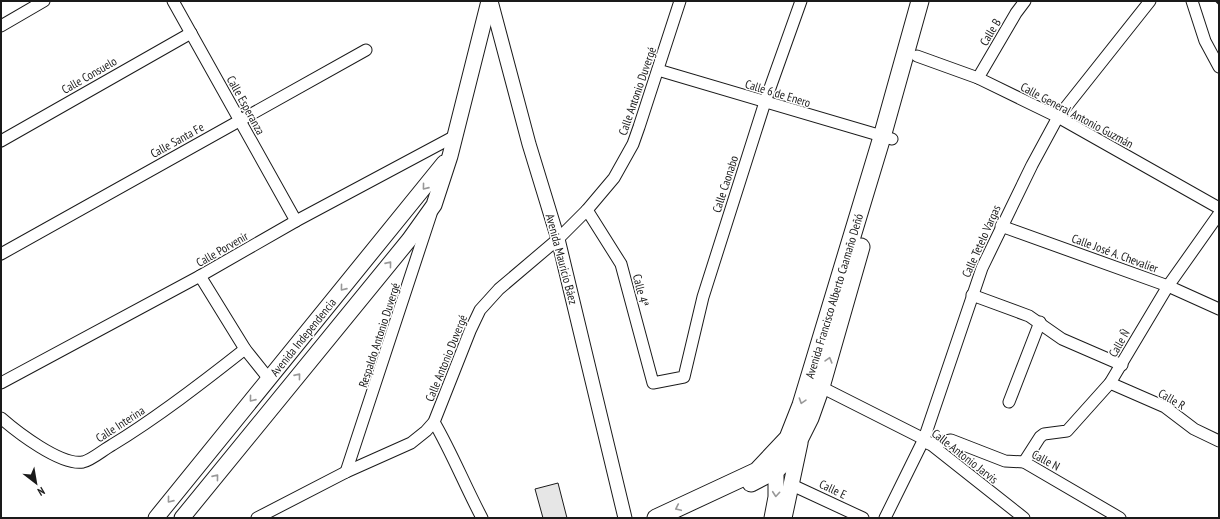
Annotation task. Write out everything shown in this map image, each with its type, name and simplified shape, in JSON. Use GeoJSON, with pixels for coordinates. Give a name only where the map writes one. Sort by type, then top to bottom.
{"type":"FeatureCollection","features":[{"type":"Feature","properties":{"kind":"main road","name":"Avenida Independencia"},"geometry":{"type":"LineString","coordinates":[[182,518],[409,240],[434,205],[450,156],[490,1]]}},
{"type":"Feature","properties":{"kind":"main road","name":"Avenida Francisco Alberto Caamaño Deñó"},"geometry":{"type":"LineString","coordinates":[[684,518],[776,470],[791,456],[810,418],[821,387],[887,138],[920,1]]}},
{"type":"Feature","properties":{"kind":"main road","name":"Avenida Francisco Alberto Caamaño Deñó"},"geometry":{"type":"LineString","coordinates":[[656,518],[757,471],[788,438],[801,405],[887,138],[917,56],[932,1]]}},
{"type":"Feature","properties":{"kind":"main road","name":"Avenida Independencia"},"geometry":{"type":"LineString","coordinates":[[156,518],[450,156]]}},
{"type":"Feature","properties":{"kind":"main road"},"geometry":{"type":"LineString","coordinates":[[784,518],[801,436]]}},
{"type":"Feature","properties":{"kind":"main road"},"geometry":{"type":"LineString","coordinates":[[772,518],[776,497],[776,470]]}},
{"type":"Feature","properties":{"kind":"street"},"geometry":{"type":"LineString","coordinates":[[1,26],[44,1]]}},
{"type":"Feature","properties":{"kind":"street","name":"Calle Esperanza"},"geometry":{"type":"LineString","coordinates":[[173,1],[296,221]]}},
{"type":"Feature","properties":{"kind":"street","name":"Avenida Mauricio Báez"},"geometry":{"type":"LineString","coordinates":[[490,1],[529,144],[558,239],[624,518]]}},
{"type":"Feature","properties":{"kind":"street","name":"Calle Antonio Duvergé"},"geometry":{"type":"LineString","coordinates":[[257,518],[346,472],[411,443],[434,422],[470,331],[480,310],[499,289],[558,239],[587,210],[614,178],[632,144],[680,1]]}},
{"type":"Feature","properties":{"kind":"street","name":"Calle Caonabo"},"geometry":{"type":"LineString","coordinates":[[654,384],[685,377],[703,297],[765,102],[800,1]]}},
{"type":"Feature","properties":{"kind":"street","name":"Calle B"},"geometry":{"type":"LineString","coordinates":[[978,78],[1016,13],[1026,1]]}},
{"type":"Feature","properties":{"kind":"street","name":"Calle Tetelo Vargas"},"geometry":{"type":"LineString","coordinates":[[885,518],[927,442],[972,295],[1001,226],[1058,117],[1150,1]]}},
{"type":"Feature","properties":{"kind":"street"},"geometry":{"type":"LineString","coordinates":[[1192,1],[1205,41],[1219,66]]}},
{"type":"Feature","properties":{"kind":"street","name":"Calle Consuelo"},"geometry":{"type":"LineString","coordinates":[[1,141],[191,33]]}},
{"type":"Feature","properties":{"kind":"street","name":"Calle Santa Fe"},"geometry":{"type":"LineString","coordinates":[[1,254],[366,50]]}},
{"type":"Feature","properties":{"kind":"street","name":"Calle General Antonio Guzmán"},"geometry":{"type":"LineString","coordinates":[[917,56],[978,78],[1058,117],[1219,208]]}},
{"type":"Feature","properties":{"kind":"street","name":"Calle 6 de Enero"},"geometry":{"type":"LineString","coordinates":[[658,70],[887,138]]}},
{"type":"Feature","properties":{"kind":"street","name":"Calle Porvenir"},"geometry":{"type":"LineString","coordinates":[[1,383],[200,276],[296,221],[455,136]]}},
{"type":"Feature","properties":{"kind":"street","name":"Respaldo Antonio Duvergé"},"geometry":{"type":"LineString","coordinates":[[346,472],[434,205]]}},
{"type":"Feature","properties":{"kind":"street","name":"Calle 4ª"},"geometry":{"type":"LineString","coordinates":[[587,210],[621,264],[654,384]]}},
{"type":"Feature","properties":{"kind":"street","name":"Calle Ñ"},"geometry":{"type":"LineString","coordinates":[[1024,462],[1040,437],[1044,434],[1067,431],[1110,383],[1168,286],[1219,214]]}},
{"type":"Feature","properties":{"kind":"street","name":"Calle José A. Chevalier"},"geometry":{"type":"LineString","coordinates":[[1001,226],[1168,286],[1219,309]]}},
{"type":"Feature","properties":{"kind":"street"},"geometry":{"type":"LineString","coordinates":[[200,276],[245,349],[269,379]]}},
{"type":"Feature","properties":{"kind":"street"},"geometry":{"type":"LineString","coordinates":[[972,295],[1029,316],[1040,322],[1062,339],[1122,365]]}},
{"type":"Feature","properties":{"kind":"street"},"geometry":{"type":"LineString","coordinates":[[1009,402],[1040,322]]}},
{"type":"Feature","properties":{"kind":"street","name":"Calle Interina"},"geometry":{"type":"LineString","coordinates":[[1,418],[52,454],[70,461],[83,462],[124,438],[168,408],[245,349]]}},
{"type":"Feature","properties":{"kind":"street","name":"Calle R"},"geometry":{"type":"LineString","coordinates":[[1110,383],[1165,407],[1194,429],[1219,441]]}},
{"type":"Feature","properties":{"kind":"street","name":"Calle Antonio Jarvis"},"geometry":{"type":"LineString","coordinates":[[821,387],[927,442],[1024,518]]}},
{"type":"Feature","properties":{"kind":"street"},"geometry":{"type":"LineString","coordinates":[[434,422],[450,448],[460,476],[482,518]]}},
{"type":"Feature","properties":{"kind":"street","name":"Calle N"},"geometry":{"type":"LineString","coordinates":[[927,442],[951,440],[1005,461],[1024,462],[1120,518]]}},
{"type":"Feature","properties":{"kind":"street","name":"Calle E"},"geometry":{"type":"LineString","coordinates":[[792,485],[863,518]]}},
{"type":"Feature","properties":{"kind":"building"},"geometry":{"type":"Polygon","coordinates":[[[558,483],[567,518],[543,518],[535,489],[558,483]]]}},
{"type":"Feature","properties":{"kind":"wall"},"geometry":{"type":"LineString","coordinates":[[1216,1],[1219,4]]}}]}
